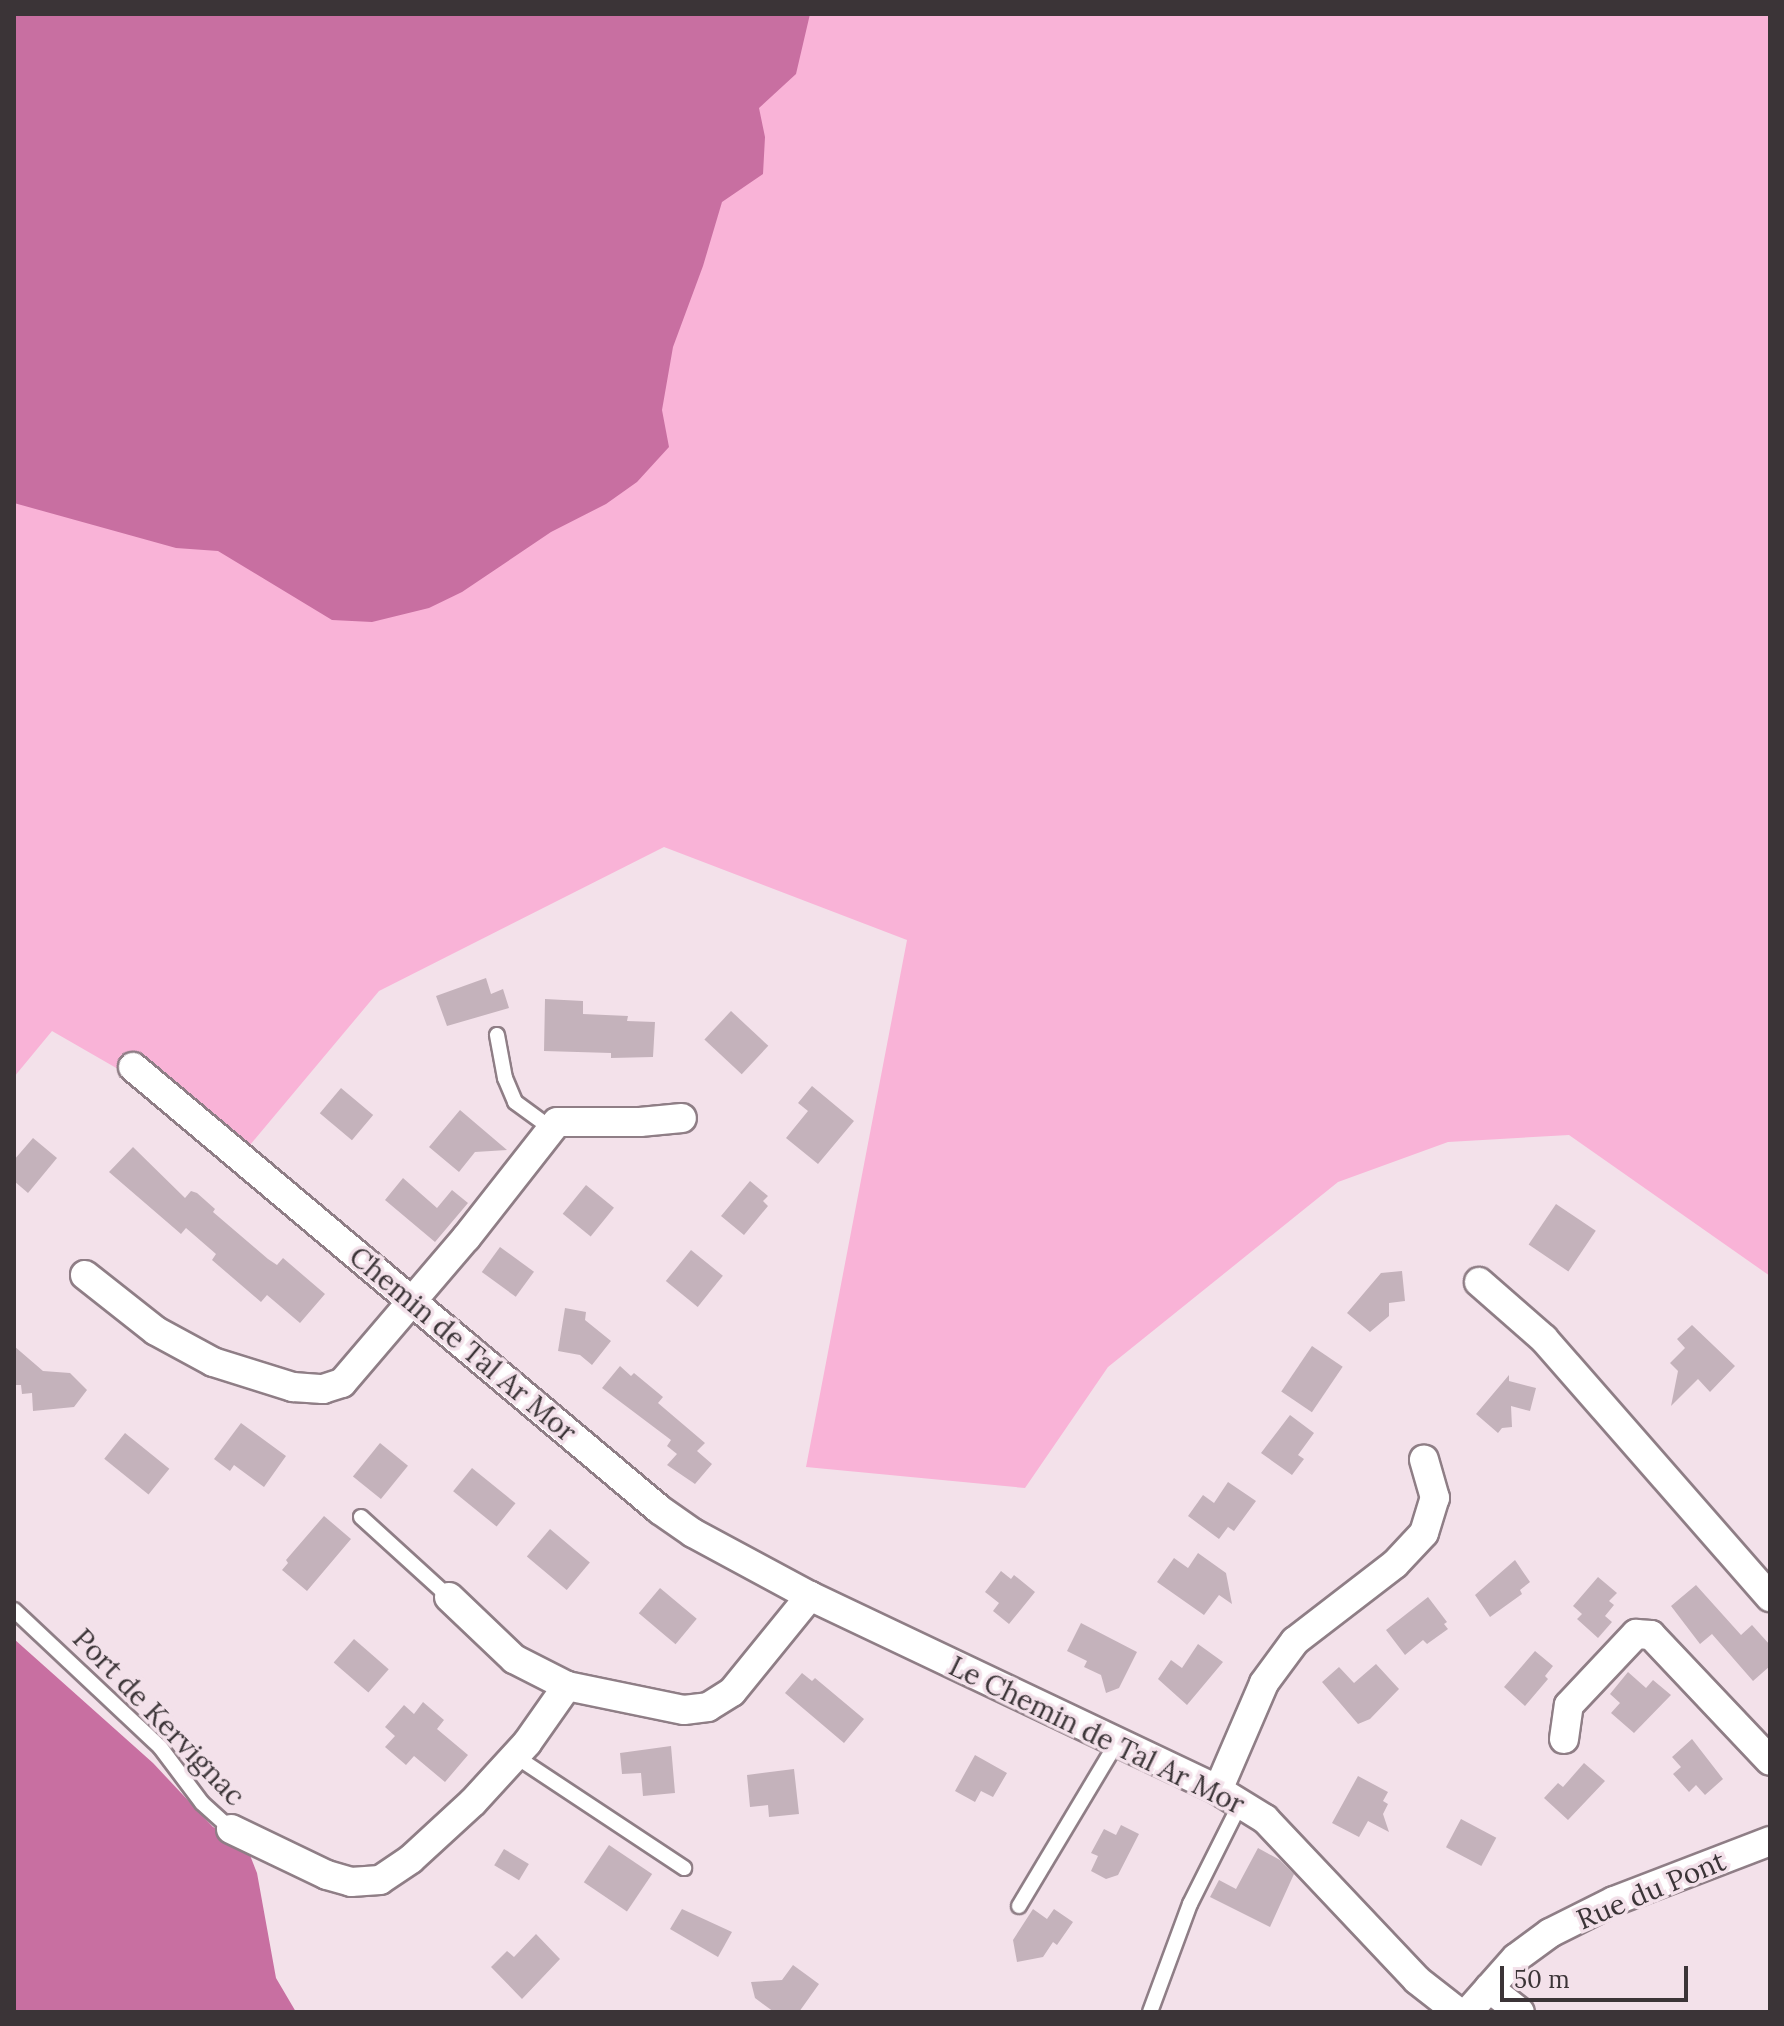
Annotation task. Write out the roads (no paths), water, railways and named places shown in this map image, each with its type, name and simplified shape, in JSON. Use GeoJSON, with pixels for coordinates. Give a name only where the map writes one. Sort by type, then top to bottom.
{"type":"FeatureCollection","features":[{"type":"Feature","properties":{"kind":"street","name":"Chemin de Tal Ar Mor"},"geometry":{"type":"LineString","coordinates":[[133,1067],[234,1148],[411,1303],[660,1510],[693,1533],[810,1596]]}},
{"type":"Feature","properties":{"kind":"street"},"geometry":{"type":"LineString","coordinates":[[85,1275],[156,1331],[213,1362],[261,1379],[309,1389],[342,1383],[557,1122],[640,1122],[682,1118]]}},
{"type":"Feature","properties":{"kind":"street"},"geometry":{"type":"LineString","coordinates":[[1479,1282],[1544,1339],[1770,1597]]}},
{"type":"Feature","properties":{"kind":"street"},"geometry":{"type":"LineString","coordinates":[[1229,1797],[1264,1683],[1295,1641],[1395,1564],[1424,1533],[1435,1498],[1424,1460]]}},
{"type":"Feature","properties":{"kind":"street"},"geometry":{"type":"LineString","coordinates":[[449,1597],[514,1659],[567,1686],[684,1710],[708,1707],[732,1692],[810,1596]]}},
{"type":"Feature","properties":{"kind":"street","name":"Le Chemin de Tal Ar Mor"},"geometry":{"type":"LineString","coordinates":[[810,1596],[1117,1742],[1229,1797],[1265,1819],[1417,1980],[1458,2012]]}},
{"type":"Feature","properties":{"kind":"street"},"geometry":{"type":"LineString","coordinates":[[1564,1739],[1569,1705],[1636,1634],[1651,1635],[1770,1761]]}},
{"type":"Feature","properties":{"kind":"street"},"geometry":{"type":"LineString","coordinates":[[231,1829],[327,1875],[351,1882],[380,1880],[411,1859],[473,1802],[515,1756],[557,1704],[567,1686]]}},
{"type":"Feature","properties":{"kind":"street","name":"Rue du Pont"},"geometry":{"type":"LineString","coordinates":[[1468,2012],[1516,1958],[1550,1933],[1614,1901],[1770,1841]]}},
{"type":"Feature","properties":{"kind":"street"},"geometry":{"type":"LineString","coordinates":[[1489,1988],[1520,2012]]}},
{"type":"Feature","properties":{"kind":"lane"},"geometry":{"type":"LineString","coordinates":[[497,1035],[505,1078],[515,1102],[552,1129]]}},
{"type":"Feature","properties":{"kind":"lane"},"geometry":{"type":"LineString","coordinates":[[361,1517],[449,1597]]}},
{"type":"Feature","properties":{"kind":"lane","name":"Port de Kervignac"},"geometry":{"type":"LineString","coordinates":[[14,1610],[160,1747],[202,1803],[231,1829]]}},
{"type":"Feature","properties":{"kind":"lane"},"geometry":{"type":"LineString","coordinates":[[1019,1906],[1117,1742]]}},
{"type":"Feature","properties":{"kind":"lane"},"geometry":{"type":"LineString","coordinates":[[515,1756],[684,1868]]}},
{"type":"Feature","properties":{"kind":"lane"},"geometry":{"type":"LineString","coordinates":[[1150,2012],[1229,1797]]}}]}
